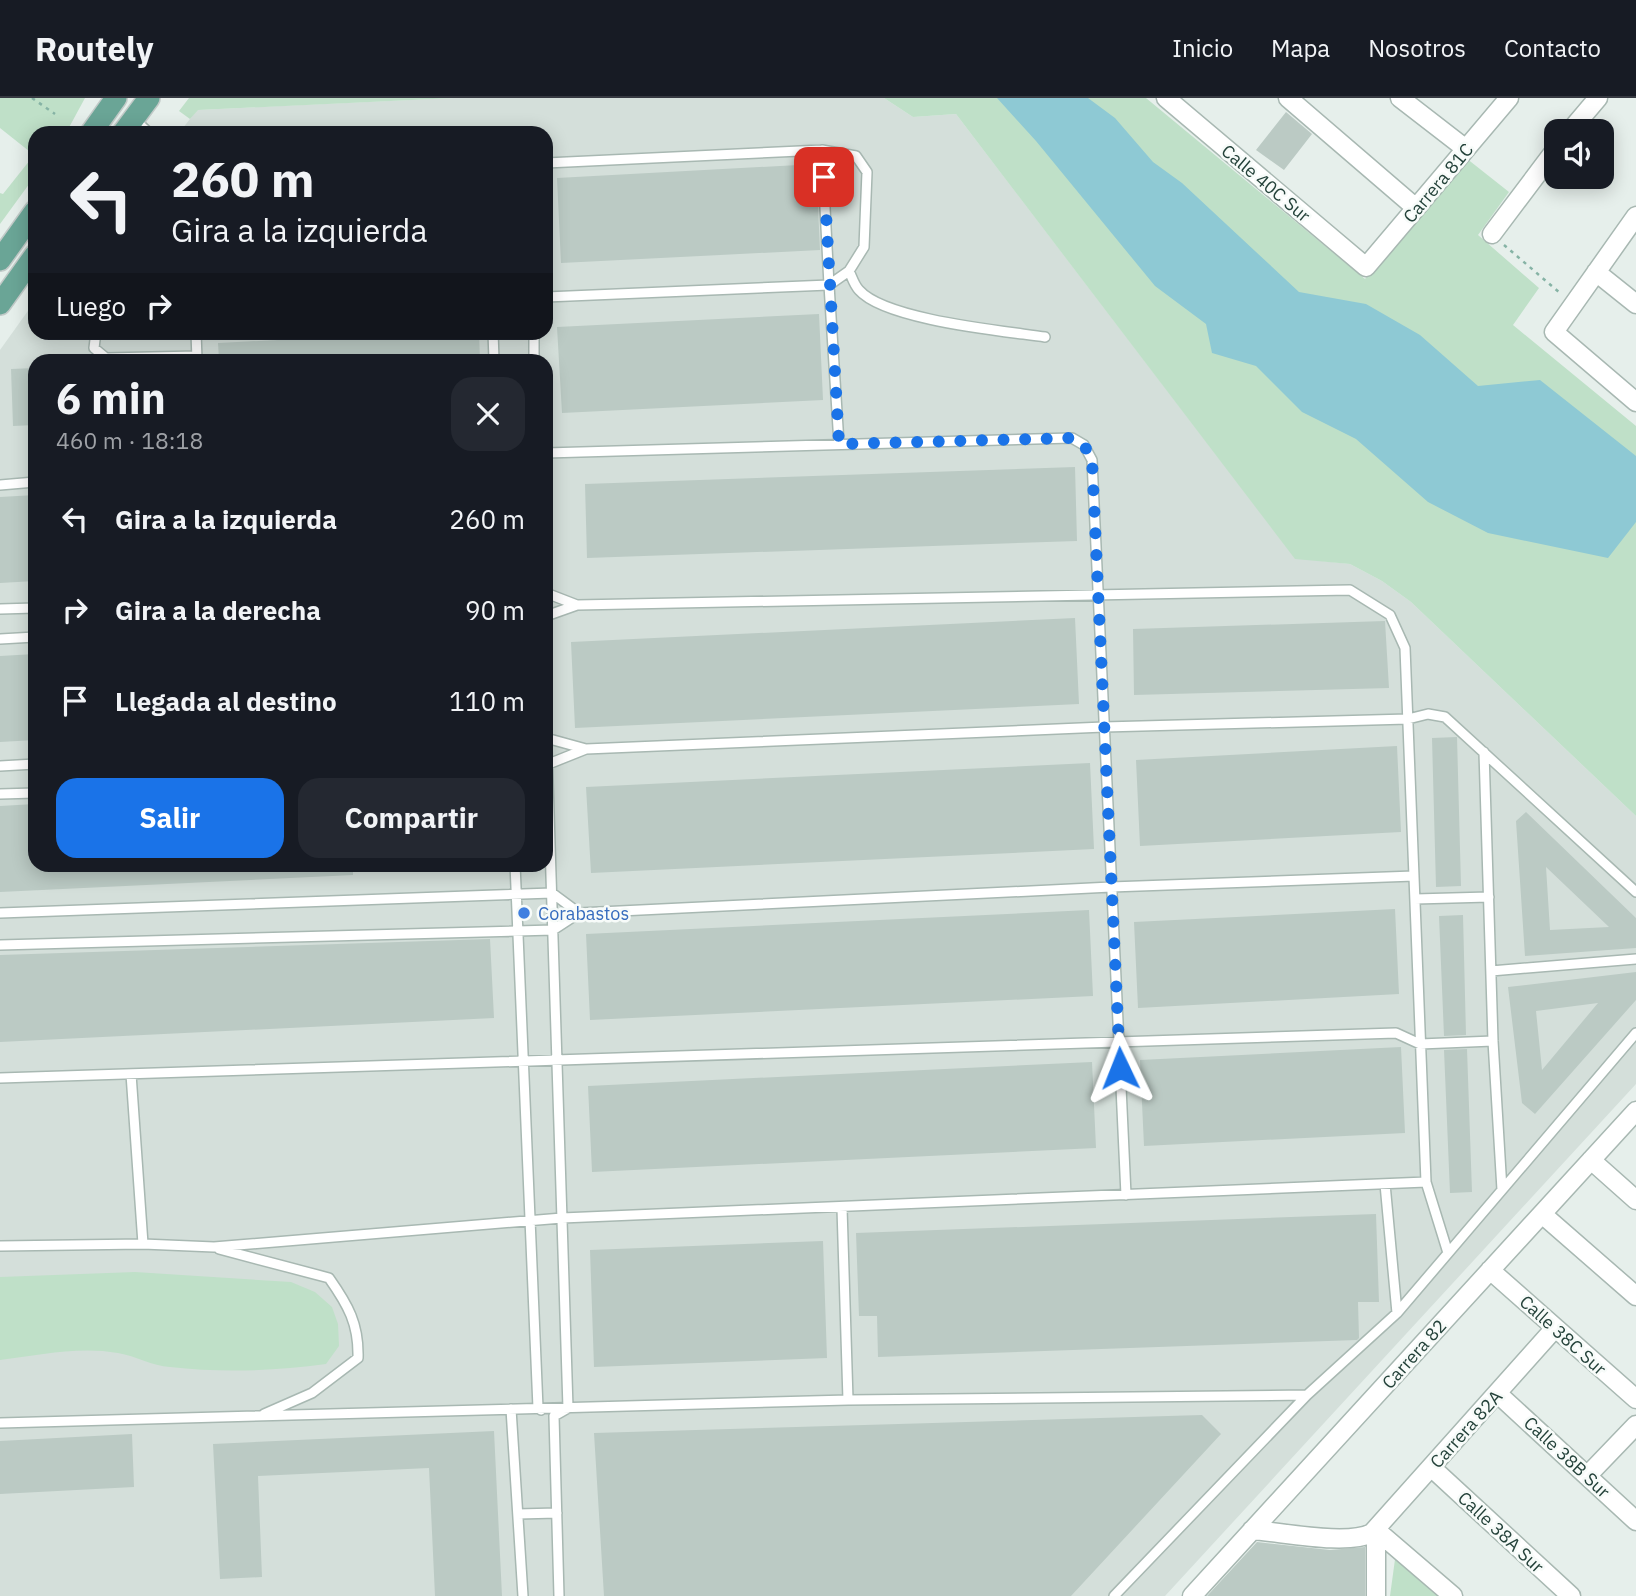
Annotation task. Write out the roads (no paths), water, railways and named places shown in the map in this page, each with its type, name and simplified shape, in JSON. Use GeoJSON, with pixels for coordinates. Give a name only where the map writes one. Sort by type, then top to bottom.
{"type":"FeatureCollection","features":[{"type":"Feature","properties":{"kind":"main road"},"geometry":{"type":"LineString","coordinates":[[137,126],[149,98]]}},
{"type":"Feature","properties":{"kind":"main road"},"geometry":{"type":"LineString","coordinates":[[96,126],[114,100],[134,126]]}},
{"type":"Feature","properties":{"kind":"main road"},"geometry":{"type":"LineString","coordinates":[[0,260],[28,221]]}},
{"type":"Feature","properties":{"kind":"main road"},"geometry":{"type":"LineString","coordinates":[[0,304],[28,265]]}},
{"type":"Feature","properties":{"kind":"street","name":"Calle 40C Sur"},"geometry":{"type":"LineString","coordinates":[[1166,98],[1186,104],[1366,267]]}},
{"type":"Feature","properties":{"kind":"street"},"geometry":{"type":"LineString","coordinates":[[1288,98],[1416,208]]}},
{"type":"Feature","properties":{"kind":"street"},"geometry":{"type":"LineString","coordinates":[[1400,98],[1466,149]]}},
{"type":"Feature","properties":{"kind":"street","name":"Carrera 81C"},"geometry":{"type":"LineString","coordinates":[[1366,267],[1509,98]]}},
{"type":"Feature","properties":{"kind":"street"},"geometry":{"type":"LineString","coordinates":[[1580,119],[1598,98]]}},
{"type":"Feature","properties":{"kind":"street"},"geometry":{"type":"LineString","coordinates":[[1492,234],[1544,165]]}},
{"type":"Feature","properties":{"kind":"street"},"geometry":{"type":"LineString","coordinates":[[1636,216],[1554,331],[1636,402]]}},
{"type":"Feature","properties":{"kind":"street"},"geometry":{"type":"LineString","coordinates":[[1596,272],[1636,304]]}},
{"type":"Feature","properties":{"kind":"street","name":"Carrera 82"},"geometry":{"type":"LineString","coordinates":[[1192,1596],[1636,1111]]}},
{"type":"Feature","properties":{"kind":"street"},"geometry":{"type":"LineString","coordinates":[[1591,1160],[1636,1200]]}},
{"type":"Feature","properties":{"kind":"street"},"geometry":{"type":"LineString","coordinates":[[1542,1214],[1636,1296]]}},
{"type":"Feature","properties":{"kind":"street","name":"Calle 38C Sur"},"geometry":{"type":"LineString","coordinates":[[1490,1270],[1636,1399]]}},
{"type":"Feature","properties":{"kind":"street","name":"Carrera 82A"},"geometry":{"type":"LineString","coordinates":[[1376,1530],[1555,1328]]}},
{"type":"Feature","properties":{"kind":"street","name":"Calle 38B Sur"},"geometry":{"type":"LineString","coordinates":[[1497,1393],[1636,1521]]}},
{"type":"Feature","properties":{"kind":"street"},"geometry":{"type":"LineString","coordinates":[[1587,1476],[1636,1425]]}},
{"type":"Feature","properties":{"kind":"street","name":"Calle 38A Sur"},"geometry":{"type":"LineString","coordinates":[[1432,1467],[1571,1596]]}},
{"type":"Feature","properties":{"kind":"street"},"geometry":{"type":"LineString","coordinates":[[1252,1530],[1343,1539],[1362,1538],[1376,1530]]}},
{"type":"Feature","properties":{"kind":"street"},"geometry":{"type":"LineString","coordinates":[[1376,1530],[1376,1596]]}},
{"type":"Feature","properties":{"kind":"street"},"geometry":{"type":"LineString","coordinates":[[1376,1530],[1452,1596]]}},
{"type":"Feature","properties":{"kind":"lane"},"geometry":{"type":"LineString","coordinates":[[822,150],[839,444]]}},
{"type":"Feature","properties":{"kind":"lane"},"geometry":{"type":"LineString","coordinates":[[553,163],[822,150],[856,156],[867,172],[864,247],[849,271],[829,285],[553,297]]}},
{"type":"Feature","properties":{"kind":"lane"},"geometry":{"type":"LineString","coordinates":[[849,271],[858,290],[879,304],[951,323],[1045,337]]}},
{"type":"Feature","properties":{"kind":"lane"},"geometry":{"type":"LineString","coordinates":[[553,453],[1072,438],[1084,445],[1092,460],[1126,1195]]}},
{"type":"Feature","properties":{"kind":"lane"},"geometry":{"type":"LineString","coordinates":[[0,485],[28,483]]}},
{"type":"Feature","properties":{"kind":"lane"},"geometry":{"type":"LineString","coordinates":[[553,613],[577,604],[1350,590],[1390,615],[1405,648],[1426,1182],[1448,1253]]}},
{"type":"Feature","properties":{"kind":"lane"},"geometry":{"type":"LineString","coordinates":[[553,595],[577,604]]}},
{"type":"Feature","properties":{"kind":"lane"},"geometry":{"type":"LineString","coordinates":[[0,609],[28,608]]}},
{"type":"Feature","properties":{"kind":"lane"},"geometry":{"type":"LineString","coordinates":[[0,639],[28,637]]}},
{"type":"Feature","properties":{"kind":"lane"},"geometry":{"type":"LineString","coordinates":[[553,740],[586,749],[1104,727],[1408,719],[1428,714],[1445,716],[1636,892]]}},
{"type":"Feature","properties":{"kind":"lane"},"geometry":{"type":"LineString","coordinates":[[553,763],[586,749]]}},
{"type":"Feature","properties":{"kind":"lane"},"geometry":{"type":"LineString","coordinates":[[1485,752],[1493,1041],[1502,1190]]}},
{"type":"Feature","properties":{"kind":"lane"},"geometry":{"type":"LineString","coordinates":[[0,766],[28,764]]}},
{"type":"Feature","properties":{"kind":"lane"},"geometry":{"type":"LineString","coordinates":[[0,794],[28,793]]}},
{"type":"Feature","properties":{"kind":"lane"},"geometry":{"type":"LineString","coordinates":[[515,872],[538,1409]]}},
{"type":"Feature","properties":{"kind":"lane"},"geometry":{"type":"LineString","coordinates":[[551,872],[568,1408]]}},
{"type":"Feature","properties":{"kind":"lane"},"geometry":{"type":"LineString","coordinates":[[0,945],[553,930],[579,913],[1111,887],[1414,876]]}},
{"type":"Feature","properties":{"kind":"lane"},"geometry":{"type":"LineString","coordinates":[[0,913],[552,893],[579,913]]}},
{"type":"Feature","properties":{"kind":"lane"},"geometry":{"type":"LineString","coordinates":[[1415,899],[1489,897]]}},
{"type":"Feature","properties":{"kind":"lane"},"geometry":{"type":"LineString","coordinates":[[1491,971],[1636,958]]}},
{"type":"Feature","properties":{"kind":"lane"},"geometry":{"type":"LineString","coordinates":[[1114,1596],[1307,1395],[1396,1313],[1636,1033]]}},
{"type":"Feature","properties":{"kind":"lane"},"geometry":{"type":"LineString","coordinates":[[0,1078],[1396,1034],[1420,1044],[1493,1041]]}},
{"type":"Feature","properties":{"kind":"lane"},"geometry":{"type":"LineString","coordinates":[[131,1074],[143,1244]]}},
{"type":"Feature","properties":{"kind":"lane"},"geometry":{"type":"LineString","coordinates":[[0,1246],[143,1244],[214,1247],[562,1218],[1426,1182]]}},
{"type":"Feature","properties":{"kind":"lane"},"geometry":{"type":"LineString","coordinates":[[1385,1184],[1396,1313]]}},
{"type":"Feature","properties":{"kind":"lane"},"geometry":{"type":"LineString","coordinates":[[842,1208],[848,1400]]}},
{"type":"Feature","properties":{"kind":"lane"},"geometry":{"type":"LineString","coordinates":[[214,1247],[329,1278],[354,1317],[358,1358],[312,1393],[259,1416]]}},
{"type":"Feature","properties":{"kind":"lane"},"geometry":{"type":"LineString","coordinates":[[0,1423],[848,1400],[1307,1395]]}},
{"type":"Feature","properties":{"kind":"lane"},"geometry":{"type":"LineString","coordinates":[[554,1416],[568,1408]]}},
{"type":"Feature","properties":{"kind":"lane"},"geometry":{"type":"LineString","coordinates":[[511,1409],[523,1596]]}},
{"type":"Feature","properties":{"kind":"lane"},"geometry":{"type":"LineString","coordinates":[[538,1409],[554,1416]]}},
{"type":"Feature","properties":{"kind":"lane"},"geometry":{"type":"LineString","coordinates":[[554,1416],[559,1596]]}},
{"type":"Feature","properties":{"kind":"lane"},"geometry":{"type":"LineString","coordinates":[[518,1514],[557,1513]]}},
{"type":"Feature","properties":{"kind":"water"},"geometry":{"type":"Polygon","coordinates":[[[997,98],[1088,98],[1115,118],[1153,162],[1182,183],[1299,292],[1366,304],[1420,335],[1478,386],[1540,380],[1636,456],[1636,522],[1608,558],[1488,533],[1428,502],[1356,439],[1302,412],[1256,366],[1212,353],[1206,324],[1155,286],[1036,141],[997,98]]]}},
{"type":"Feature","properties":{"kind":"place","name":"Corabastos"},"geometry":{"type":"Point","coordinates":[524,913]}}]}
